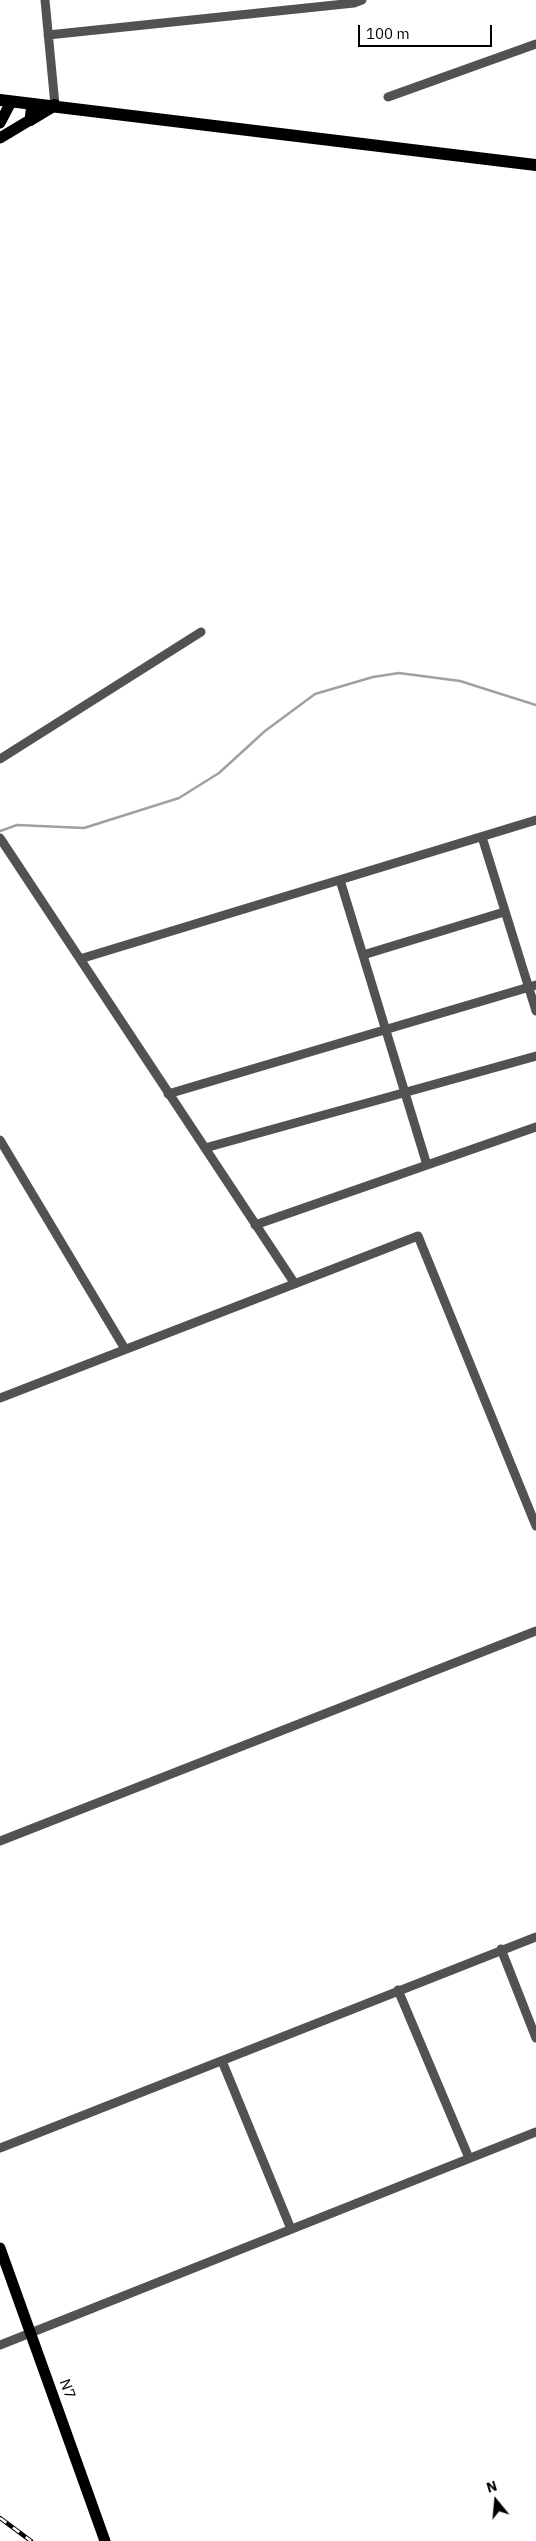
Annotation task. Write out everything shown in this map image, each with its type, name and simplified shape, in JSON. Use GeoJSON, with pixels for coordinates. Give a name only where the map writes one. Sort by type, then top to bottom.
{"type":"FeatureCollection","features":[{"type":"Feature","properties":{"kind":"highway"},"geometry":{"type":"LineString","coordinates":[[6,101],[536,165]]}},
{"type":"Feature","properties":{"kind":"highway"},"geometry":{"type":"LineString","coordinates":[[30,120],[55,106]]}},
{"type":"Feature","properties":{"kind":"main road"},"geometry":{"type":"LineString","coordinates":[[0,122],[6,101]]}},
{"type":"Feature","properties":{"kind":"main road"},"geometry":{"type":"LineString","coordinates":[[0,138],[30,120],[32,104]]}},
{"type":"Feature","properties":{"kind":"main road","name":"N7"},"geometry":{"type":"LineString","coordinates":[[0,2248],[105,2541]]}},
{"type":"Feature","properties":{"kind":"street"},"geometry":{"type":"LineString","coordinates":[[45,0],[55,106]]}},
{"type":"Feature","properties":{"kind":"street"},"geometry":{"type":"LineString","coordinates":[[48,35],[354,3],[362,0]]}},
{"type":"Feature","properties":{"kind":"street"},"geometry":{"type":"LineString","coordinates":[[388,97],[536,44]]}},
{"type":"Feature","properties":{"kind":"street"},"geometry":{"type":"LineString","coordinates":[[0,759],[201,632]]}},
{"type":"Feature","properties":{"kind":"street"},"geometry":{"type":"LineString","coordinates":[[80,960],[536,820]]}},
{"type":"Feature","properties":{"kind":"street"},"geometry":{"type":"LineString","coordinates":[[482,837],[504,912],[532,986],[536,1011]]}},
{"type":"Feature","properties":{"kind":"street"},"geometry":{"type":"LineString","coordinates":[[1,842],[295,1284]]}},
{"type":"Feature","properties":{"kind":"street"},"geometry":{"type":"LineString","coordinates":[[340,880],[427,1165]]}},
{"type":"Feature","properties":{"kind":"street"},"geometry":{"type":"LineString","coordinates":[[363,955],[504,912]]}},
{"type":"Feature","properties":{"kind":"street"},"geometry":{"type":"LineString","coordinates":[[168,1094],[532,986]]}},
{"type":"Feature","properties":{"kind":"street"},"geometry":{"type":"LineString","coordinates":[[205,1148],[536,1056]]}},
{"type":"Feature","properties":{"kind":"street"},"geometry":{"type":"LineString","coordinates":[[255,1225],[536,1127]]}},
{"type":"Feature","properties":{"kind":"street"},"geometry":{"type":"LineString","coordinates":[[0,1140],[125,1349]]}},
{"type":"Feature","properties":{"kind":"street"},"geometry":{"type":"LineString","coordinates":[[0,1398],[418,1236],[536,1526]]}},
{"type":"Feature","properties":{"kind":"street"},"geometry":{"type":"LineString","coordinates":[[0,1841],[536,1631]]}},
{"type":"Feature","properties":{"kind":"street"},"geometry":{"type":"LineString","coordinates":[[0,2148],[501,1949],[536,1937]]}},
{"type":"Feature","properties":{"kind":"street"},"geometry":{"type":"LineString","coordinates":[[501,1949],[536,2038]]}},
{"type":"Feature","properties":{"kind":"street"},"geometry":{"type":"LineString","coordinates":[[398,1990],[469,2158]]}},
{"type":"Feature","properties":{"kind":"street"},"geometry":{"type":"LineString","coordinates":[[222,2060],[291,2229]]}},
{"type":"Feature","properties":{"kind":"street"},"geometry":{"type":"LineString","coordinates":[[0,2345],[536,2132]]}},
{"type":"Feature","properties":{"kind":"waterway"},"geometry":{"type":"LineString","coordinates":[[0,831],[17,825],[84,828],[179,798],[219,773],[265,731],[315,694],[373,677],[399,673],[460,681],[536,705]]}},
{"type":"Feature","properties":{"kind":"railway"},"geometry":{"type":"LineString","coordinates":[[0,2518],[31,2541]]}}]}
